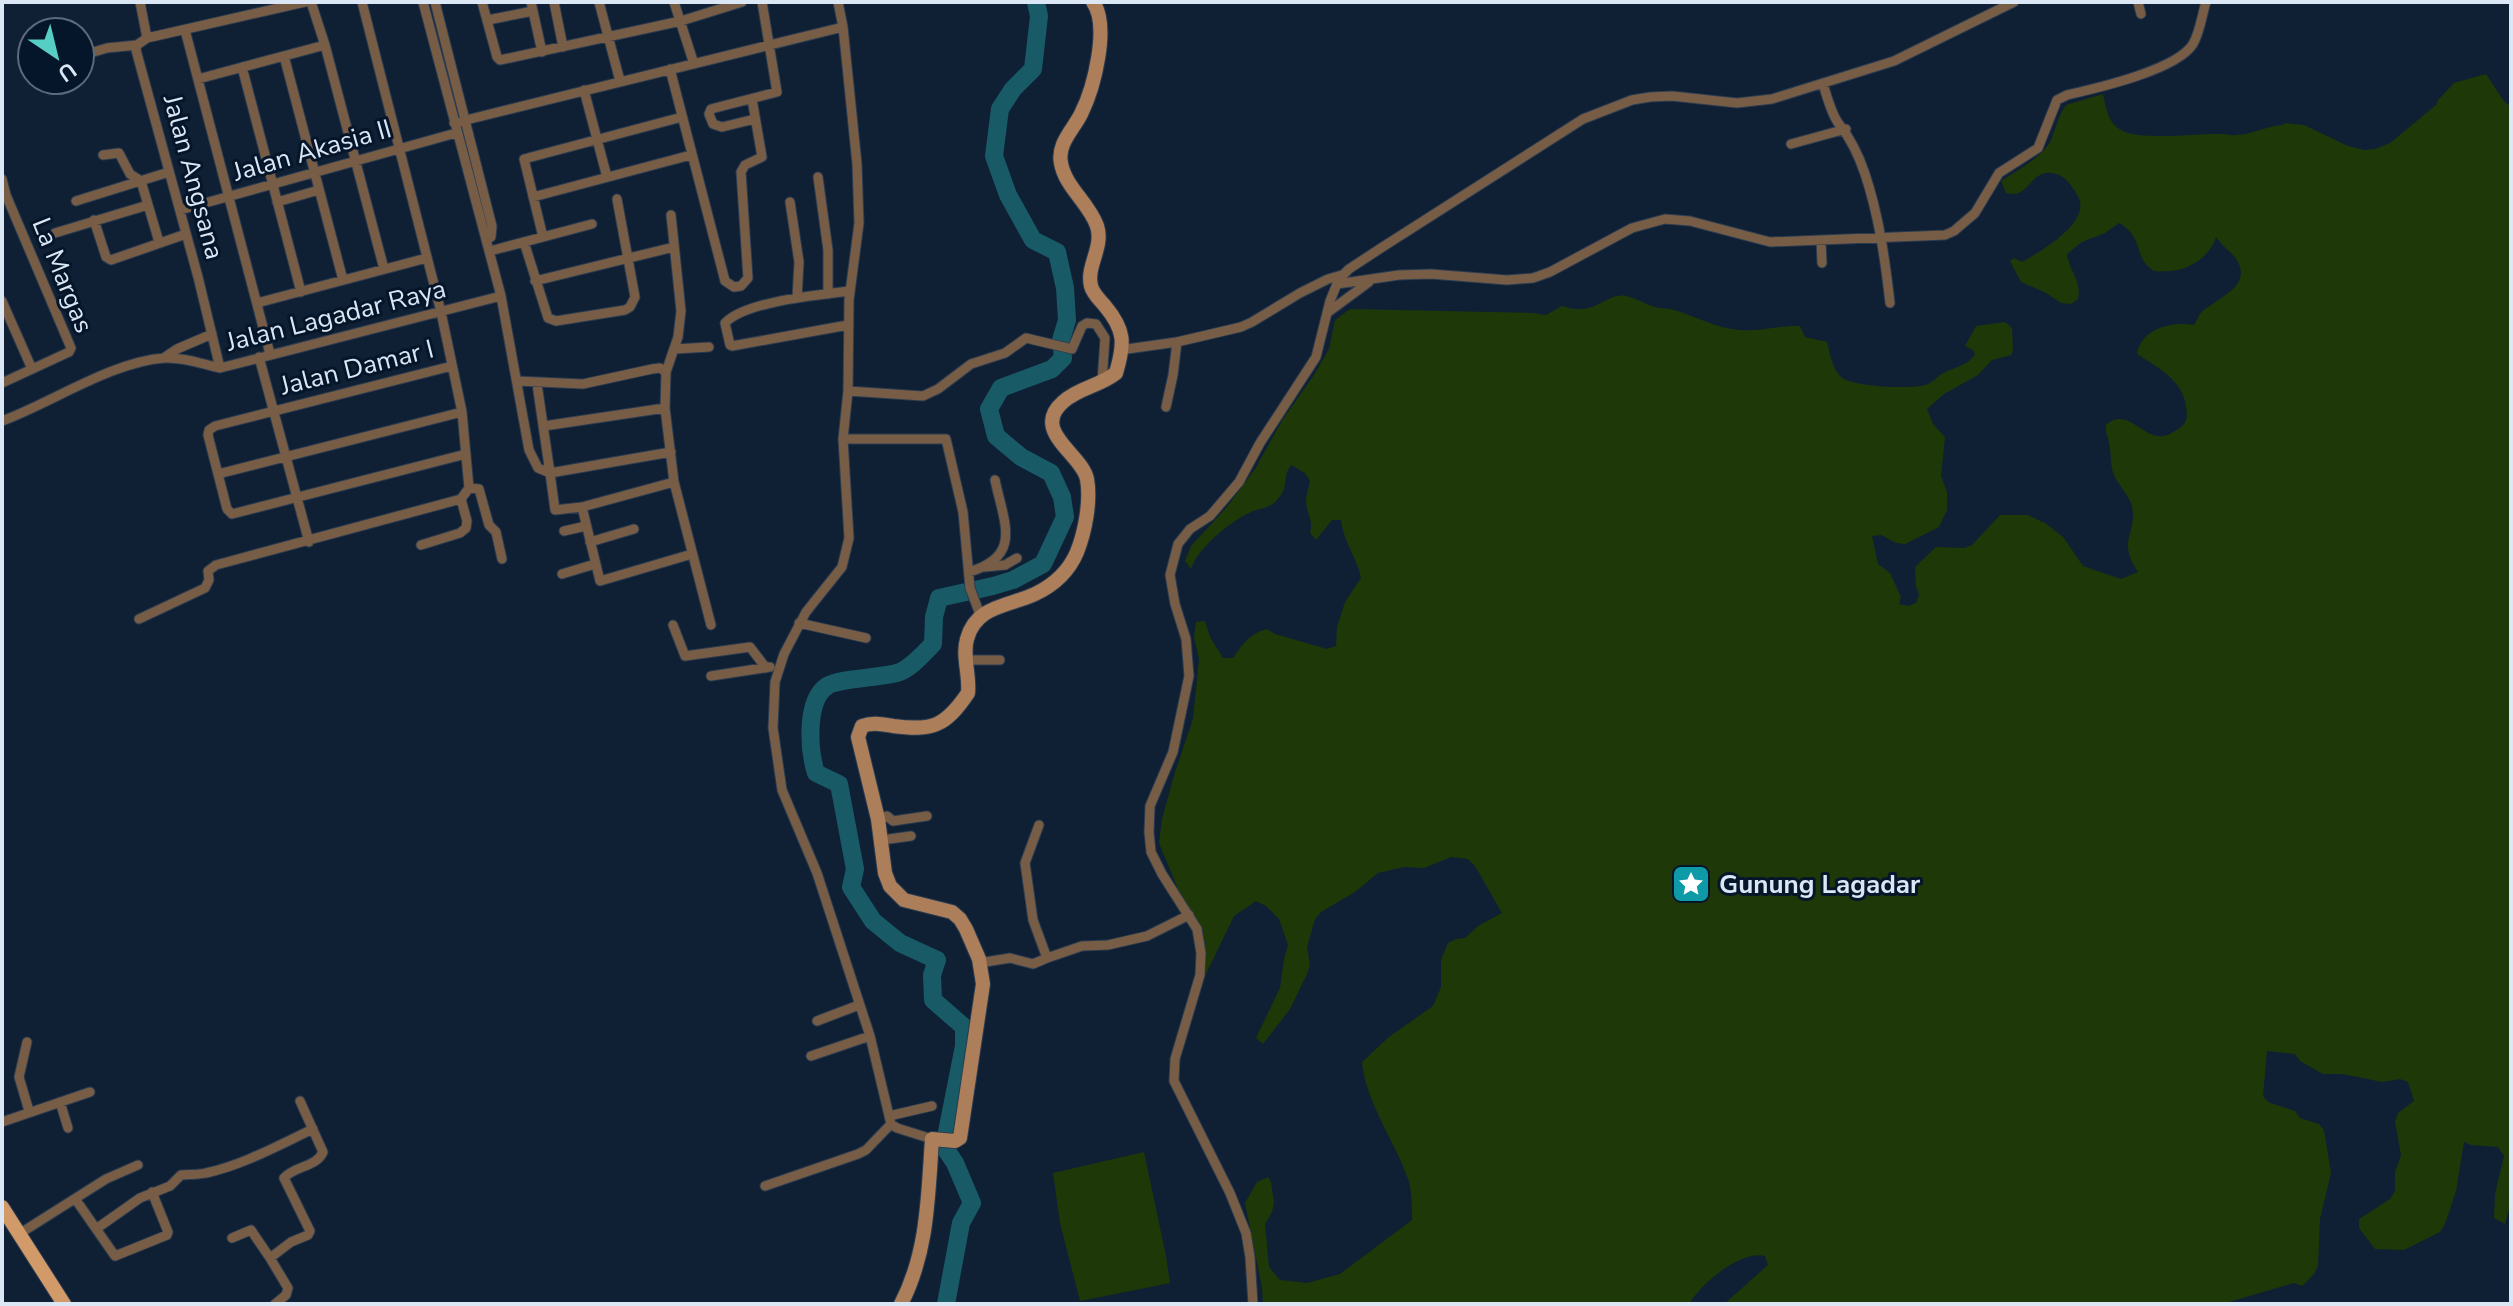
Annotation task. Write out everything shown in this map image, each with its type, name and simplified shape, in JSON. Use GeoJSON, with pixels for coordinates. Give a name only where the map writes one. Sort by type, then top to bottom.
{"type":"FeatureCollection","features":[{"type":"Feature","properties":{"kind":"main road"},"geometry":{"type":"LineString","coordinates":[[2,1207],[12,1231],[64,1304]]}},
{"type":"Feature","properties":{"kind":"street"},"geometry":{"type":"LineString","coordinates":[[140,2],[147,38]]}},
{"type":"Feature","properties":{"kind":"street"},"geometry":{"type":"LineString","coordinates":[[96,51],[137,45],[147,38],[305,2]]}},
{"type":"Feature","properties":{"kind":"street"},"geometry":{"type":"LineString","coordinates":[[311,2],[384,269]]}},
{"type":"Feature","properties":{"kind":"street"},"geometry":{"type":"LineString","coordinates":[[139,619],[205,588],[209,580],[208,571],[212,567],[461,499],[469,488],[462,412],[441,312],[362,2]]}},
{"type":"Feature","properties":{"kind":"street"},"geometry":{"type":"LineString","coordinates":[[423,2],[501,296],[531,456],[538,468],[550,473],[671,452]]}},
{"type":"Feature","properties":{"kind":"street"},"geometry":{"type":"LineString","coordinates":[[435,2],[492,226],[491,237],[486,240]]}},
{"type":"Feature","properties":{"kind":"street"},"geometry":{"type":"LineString","coordinates":[[482,2],[498,60],[681,21],[717,6],[742,2]]}},
{"type":"Feature","properties":{"kind":"street"},"geometry":{"type":"LineString","coordinates":[[599,2],[620,81]]}},
{"type":"Feature","properties":{"kind":"street"},"geometry":{"type":"LineString","coordinates":[[674,2],[694,64]]}},
{"type":"Feature","properties":{"kind":"street"},"geometry":{"type":"LineString","coordinates":[[755,119],[722,127],[713,124],[709,114],[711,109],[777,92],[762,2]]}},
{"type":"Feature","properties":{"kind":"street"},"geometry":{"type":"LineString","coordinates":[[838,2],[857,164],[859,223],[850,291],[848,391],[843,439],[849,520],[847,553],[837,577],[799,623],[779,668],[773,710],[775,752],[782,790],[817,873],[870,1036],[890,1120],[897,1128],[939,1140],[957,1141],[960,1138],[984,962],[966,929],[952,912],[912,903],[893,891],[885,873],[883,817],[858,737],[862,726],[872,722],[919,730],[933,727],[945,718],[968,693],[973,660],[966,640],[981,617],[1003,603],[1032,596],[1070,567],[1081,541],[1088,481],[1081,465],[1055,435],[1053,421],[1062,402],[1102,384],[1116,373],[1129,348]]}},
{"type":"Feature","properties":{"kind":"street"},"geometry":{"type":"LineString","coordinates":[[1093,2],[1100,14],[1097,61],[1088,97],[1060,154],[1067,179],[1096,224],[1099,238],[1091,272],[1091,288],[1119,322],[1129,348]]}},
{"type":"Feature","properties":{"kind":"street"},"geometry":{"type":"LineString","coordinates":[[1253,1304],[1246,1233],[1230,1193],[1174,1081],[1175,1059],[1200,975],[1201,940],[1154,860],[1149,832],[1150,806],[1173,752],[1189,676],[1186,639],[1170,575],[1172,561],[1183,535],[1210,516],[1239,482],[1260,443],[1316,357],[1327,313],[1340,280],[1381,248],[1583,119],[1608,108],[1650,97],[1672,96],[1737,103],[1764,100],[1894,61],[2014,2]]}},
{"type":"Feature","properties":{"kind":"street"},"geometry":{"type":"LineString","coordinates":[[2138,2],[2141,14]]}},
{"type":"Feature","properties":{"kind":"street"},"geometry":{"type":"LineString","coordinates":[[1129,348],[1177,342],[1252,322],[1328,279],[1372,280],[1431,274],[1507,280],[1533,278],[1632,228],[1665,219],[1690,221],[1770,242],[1945,235],[1975,213],[1999,173],[2038,148],[2057,100],[2137,77],[2188,51],[2195,40],[2206,2]]}},
{"type":"Feature","properties":{"kind":"street"},"geometry":{"type":"LineString","coordinates":[[557,3],[563,47]]}},
{"type":"Feature","properties":{"kind":"street"},"geometry":{"type":"LineString","coordinates":[[488,20],[532,6],[542,52]]}},
{"type":"Feature","properties":{"kind":"street","name":"Jalan Akasia II"},"geometry":{"type":"LineString","coordinates":[[180,210],[400,149],[455,128],[466,119],[843,27]]}},
{"type":"Feature","properties":{"kind":"street"},"geometry":{"type":"LineString","coordinates":[[185,30],[270,354]]}},
{"type":"Feature","properties":{"kind":"street","name":"Jalan Angsana"},"geometry":{"type":"LineString","coordinates":[[137,45],[220,368]]}},
{"type":"Feature","properties":{"kind":"street"},"geometry":{"type":"LineString","coordinates":[[198,79],[325,45]]}},
{"type":"Feature","properties":{"kind":"street"},"geometry":{"type":"LineString","coordinates":[[284,56],[343,280]]}},
{"type":"Feature","properties":{"kind":"street"},"geometry":{"type":"LineString","coordinates":[[242,67],[301,292]]}},
{"type":"Feature","properties":{"kind":"street"},"geometry":{"type":"LineString","coordinates":[[670,69],[725,281],[734,287],[741,286],[748,278],[741,172],[745,165],[762,157],[752,99]]}},
{"type":"Feature","properties":{"kind":"street"},"geometry":{"type":"LineString","coordinates":[[1823,84],[1839,124],[1846,129],[1865,174],[1882,237],[1890,303]]}},
{"type":"Feature","properties":{"kind":"street"},"geometry":{"type":"LineString","coordinates":[[584,90],[607,177]]}},
{"type":"Feature","properties":{"kind":"street"},"geometry":{"type":"LineString","coordinates":[[543,237],[524,159],[682,117]]}},
{"type":"Feature","properties":{"kind":"street"},"geometry":{"type":"LineString","coordinates":[[1791,144],[1846,129]]}},
{"type":"Feature","properties":{"kind":"street"},"geometry":{"type":"LineString","coordinates":[[103,155],[119,153],[130,174],[141,181],[159,242]]}},
{"type":"Feature","properties":{"kind":"street"},"geometry":{"type":"LineString","coordinates":[[533,197],[691,155]]}},
{"type":"Feature","properties":{"kind":"street"},"geometry":{"type":"LineString","coordinates":[[76,201],[169,172]]}},
{"type":"Feature","properties":{"kind":"street"},"geometry":{"type":"LineString","coordinates":[[818,177],[828,250],[828,294]]}},
{"type":"Feature","properties":{"kind":"street"},"geometry":{"type":"LineString","coordinates":[[2,179],[4,196]]}},
{"type":"Feature","properties":{"kind":"street"},"geometry":{"type":"LineString","coordinates":[[277,202],[319,190]]}},
{"type":"Feature","properties":{"kind":"street","name":"La Margas"},"geometry":{"type":"LineString","coordinates":[[2,383],[69,352],[71,343],[4,196]]}},
{"type":"Feature","properties":{"kind":"street"},"geometry":{"type":"LineString","coordinates":[[524,242],[548,318],[556,321],[625,310],[635,297],[617,199]]}},
{"type":"Feature","properties":{"kind":"street"},"geometry":{"type":"LineString","coordinates":[[790,202],[799,262],[797,298]]}},
{"type":"Feature","properties":{"kind":"street"},"geometry":{"type":"LineString","coordinates":[[55,233],[148,205]]}},
{"type":"Feature","properties":{"kind":"street"},"geometry":{"type":"LineString","coordinates":[[671,215],[681,311],[678,337],[666,372],[665,408],[674,482],[711,625]]}},
{"type":"Feature","properties":{"kind":"street"},"geometry":{"type":"LineString","coordinates":[[94,220],[106,257],[111,260],[186,234]]}},
{"type":"Feature","properties":{"kind":"street"},"geometry":{"type":"LineString","coordinates":[[490,251],[592,224]]}},
{"type":"Feature","properties":{"kind":"street"},"geometry":{"type":"LineString","coordinates":[[1821,241],[1822,263]]}},
{"type":"Feature","properties":{"kind":"street"},"geometry":{"type":"LineString","coordinates":[[535,281],[674,247]]}},
{"type":"Feature","properties":{"kind":"street"},"geometry":{"type":"LineString","coordinates":[[257,303],[427,258]]}},
{"type":"Feature","properties":{"kind":"street"},"geometry":{"type":"LineString","coordinates":[[1327,313],[1372,280]]}},
{"type":"Feature","properties":{"kind":"street"},"geometry":{"type":"LineString","coordinates":[[848,325],[730,345],[726,320],[797,298],[850,291]]}},
{"type":"Feature","properties":{"kind":"street","name":"Jalan Lagadar Raya"},"geometry":{"type":"LineString","coordinates":[[2,421],[108,374],[146,361],[179,358],[220,368],[501,296]]}},
{"type":"Feature","properties":{"kind":"street"},"geometry":{"type":"LineString","coordinates":[[2,301],[32,369]]}},
{"type":"Feature","properties":{"kind":"street"},"geometry":{"type":"LineString","coordinates":[[848,391],[923,396],[938,389],[971,364],[1005,353],[1026,338],[1070,350],[1082,326],[1087,323],[1096,324],[1105,338],[1102,384]]}},
{"type":"Feature","properties":{"kind":"street"},"geometry":{"type":"LineString","coordinates":[[164,358],[212,334]]}},
{"type":"Feature","properties":{"kind":"street"},"geometry":{"type":"LineString","coordinates":[[1166,407],[1177,342]]}},
{"type":"Feature","properties":{"kind":"street"},"geometry":{"type":"LineString","coordinates":[[675,349],[709,347]]}},
{"type":"Feature","properties":{"kind":"street"},"geometry":{"type":"LineString","coordinates":[[259,357],[309,542]]}},
{"type":"Feature","properties":{"kind":"street","name":"Jalan Damar I"},"geometry":{"type":"LineString","coordinates":[[218,474],[208,435],[215,426],[452,366]]}},
{"type":"Feature","properties":{"kind":"street"},"geometry":{"type":"LineString","coordinates":[[517,381],[583,384],[656,368],[666,372]]}},
{"type":"Feature","properties":{"kind":"street"},"geometry":{"type":"LineString","coordinates":[[537,384],[555,510],[582,507],[674,482]]}},
{"type":"Feature","properties":{"kind":"street"},"geometry":{"type":"LineString","coordinates":[[544,426],[665,408]]}},
{"type":"Feature","properties":{"kind":"street"},"geometry":{"type":"LineString","coordinates":[[462,412],[218,474],[232,514],[466,454]]}},
{"type":"Feature","properties":{"kind":"street"},"geometry":{"type":"LineString","coordinates":[[843,439],[944,437],[963,512],[971,593],[981,617]]}},
{"type":"Feature","properties":{"kind":"street"},"geometry":{"type":"LineString","coordinates":[[985,567],[997,560],[1004,550],[1007,537],[995,480]]}},
{"type":"Feature","properties":{"kind":"street"},"geometry":{"type":"LineString","coordinates":[[469,488],[479,489],[489,525],[496,532],[502,559]]}},
{"type":"Feature","properties":{"kind":"street"},"geometry":{"type":"LineString","coordinates":[[421,545],[460,533],[466,528],[461,499]]}},
{"type":"Feature","properties":{"kind":"street"},"geometry":{"type":"LineString","coordinates":[[582,507],[598,580],[692,554]]}},
{"type":"Feature","properties":{"kind":"street"},"geometry":{"type":"LineString","coordinates":[[564,531],[586,526]]}},
{"type":"Feature","properties":{"kind":"street"},"geometry":{"type":"LineString","coordinates":[[590,542],[634,529]]}},
{"type":"Feature","properties":{"kind":"street"},"geometry":{"type":"LineString","coordinates":[[969,572],[1005,565],[1017,558]]}},
{"type":"Feature","properties":{"kind":"street"},"geometry":{"type":"LineString","coordinates":[[562,574],[595,564]]}},
{"type":"Feature","properties":{"kind":"street"},"geometry":{"type":"LineString","coordinates":[[799,623],[866,638]]}},
{"type":"Feature","properties":{"kind":"street"},"geometry":{"type":"LineString","coordinates":[[673,625],[685,656],[750,647],[766,668]]}},
{"type":"Feature","properties":{"kind":"street"},"geometry":{"type":"LineString","coordinates":[[973,660],[1000,660]]}},
{"type":"Feature","properties":{"kind":"street"},"geometry":{"type":"LineString","coordinates":[[711,676],[779,668]]}},
{"type":"Feature","properties":{"kind":"street"},"geometry":{"type":"LineString","coordinates":[[883,817],[893,821],[927,816]]}},
{"type":"Feature","properties":{"kind":"street"},"geometry":{"type":"LineString","coordinates":[[1039,825],[1025,863],[1033,920],[1047,958]]}},
{"type":"Feature","properties":{"kind":"street"},"geometry":{"type":"LineString","coordinates":[[886,840],[911,836]]}},
{"type":"Feature","properties":{"kind":"street"},"geometry":{"type":"LineString","coordinates":[[984,962],[1010,958],[1033,964],[1082,946],[1108,945],[1147,936],[1189,915]]}},
{"type":"Feature","properties":{"kind":"street"},"geometry":{"type":"LineString","coordinates":[[817,1021],[859,1005]]}},
{"type":"Feature","properties":{"kind":"street"},"geometry":{"type":"LineString","coordinates":[[811,1056],[870,1036]]}},
{"type":"Feature","properties":{"kind":"street"},"geometry":{"type":"LineString","coordinates":[[27,1042],[19,1077],[29,1111]]}},
{"type":"Feature","properties":{"kind":"street"},"geometry":{"type":"LineString","coordinates":[[2,1122],[90,1092]]}},
{"type":"Feature","properties":{"kind":"street"},"geometry":{"type":"LineString","coordinates":[[270,1258],[291,1242],[310,1233],[284,1178],[288,1173],[322,1158],[323,1152],[300,1101]]}},
{"type":"Feature","properties":{"kind":"street"},"geometry":{"type":"LineString","coordinates":[[60,1102],[68,1128]]}},
{"type":"Feature","properties":{"kind":"street"},"geometry":{"type":"LineString","coordinates":[[765,1186],[858,1154],[866,1150],[890,1120],[932,1106]]}},
{"type":"Feature","properties":{"kind":"street"},"geometry":{"type":"LineString","coordinates":[[96,1229],[152,1192],[170,1186],[181,1175],[221,1169],[264,1153],[313,1129]]}},
{"type":"Feature","properties":{"kind":"street"},"geometry":{"type":"LineString","coordinates":[[901,1304],[925,1237],[939,1140]]}},
{"type":"Feature","properties":{"kind":"street"},"geometry":{"type":"LineString","coordinates":[[12,1231],[76,1200],[106,1179],[138,1165]]}},
{"type":"Feature","properties":{"kind":"street"},"geometry":{"type":"LineString","coordinates":[[76,1200],[115,1256],[167,1235],[152,1192]]}},
{"type":"Feature","properties":{"kind":"street"},"geometry":{"type":"LineString","coordinates":[[232,1238],[251,1230],[270,1258],[288,1288],[286,1295],[275,1304]]}},
{"type":"Feature","properties":{"kind":"green space"},"geometry":{"type":"Polygon","coordinates":[[[2486,74],[2511,107],[2511,1202],[2505,1224],[2494,1218],[2495,1194],[2504,1156],[2498,1147],[2464,1142],[2456,1191],[2440,1232],[2404,1250],[2375,1249],[2359,1228],[2359,1219],[2390,1199],[2395,1191],[2395,1173],[2401,1155],[2395,1122],[2398,1113],[2414,1101],[2408,1082],[2400,1079],[2382,1082],[2343,1074],[2323,1074],[2300,1061],[2295,1054],[2267,1051],[2263,1096],[2268,1102],[2295,1111],[2300,1118],[2319,1124],[2324,1130],[2331,1173],[2320,1219],[2318,1266],[2302,1286],[2294,1283],[2222,1304],[1724,1304],[1768,1265],[1765,1256],[1755,1256],[1744,1258],[1722,1270],[1702,1287],[1689,1304],[1263,1304],[1245,1203],[1257,1182],[1268,1177],[1271,1182],[1274,1203],[1265,1224],[1269,1267],[1280,1280],[1307,1283],[1340,1274],[1412,1220],[1409,1182],[1369,1093],[1362,1062],[1389,1037],[1433,1006],[1441,987],[1441,960],[1448,943],[1465,938],[1478,926],[1502,913],[1468,859],[1451,857],[1424,868],[1404,867],[1378,873],[1315,919],[1307,947],[1310,965],[1307,974],[1290,1009],[1263,1044],[1256,1038],[1280,988],[1288,945],[1279,919],[1256,901],[1234,916],[1206,974],[1203,935],[1178,889],[1159,843],[1162,819],[1193,719],[1199,659],[1194,637],[1196,622],[1205,621],[1210,637],[1223,658],[1233,658],[1251,637],[1267,629],[1327,649],[1336,646],[1337,627],[1345,602],[1361,578],[1341,520],[1332,520],[1316,540],[1310,533],[1306,501],[1310,481],[1305,473],[1291,465],[1282,493],[1274,503],[1228,526],[1201,552],[1191,569],[1185,561],[1191,546],[1226,508],[1255,469],[1283,419],[1314,375],[1329,349],[1335,320],[1350,309],[1546,315],[1562,306],[1584,309],[1626,296],[1730,329],[1800,326],[1805,337],[1827,342],[1833,365],[1841,377],[1857,383],[1897,387],[1928,384],[1943,373],[1965,364],[1975,354],[1965,346],[1976,326],[2005,322],[2012,328],[2011,355],[1992,360],[1978,375],[1944,394],[1927,409],[1933,424],[1945,437],[1941,476],[1947,492],[1947,510],[1939,527],[1905,544],[1881,535],[1872,536],[1878,564],[1890,573],[1901,597],[1899,604],[1908,606],[1916,603],[1919,595],[1915,567],[1936,547],[1964,548],[1972,545],[2000,515],[2027,515],[2045,523],[2063,537],[2083,566],[2121,579],[2138,572],[2128,544],[2133,516],[2131,502],[2112,470],[2106,425],[2123,419],[2147,432],[2163,436],[2183,426],[2187,414],[2180,390],[2168,376],[2137,354],[2140,345],[2159,328],[2177,324],[2194,325],[2206,308],[2237,284],[2241,276],[2240,267],[2216,237],[2209,251],[2190,266],[2154,271],[2142,258],[2132,234],[2119,223],[2105,233],[2082,242],[2067,254],[2079,292],[2078,299],[2071,304],[2061,303],[2021,282],[2010,261],[2014,258],[2022,262],[2073,224],[2080,203],[2076,193],[2064,178],[2049,173],[2042,174],[2021,192],[2014,194],[2006,193],[2001,181],[2042,152],[2051,140],[2066,105],[2103,94],[2108,115],[2114,124],[2132,134],[2234,135],[2285,125],[2282,123],[2304,125],[2348,146],[2364,150],[2390,143],[2436,105],[2454,83],[2486,74]]]}},
{"type":"Feature","properties":{"kind":"green space"},"geometry":{"type":"Polygon","coordinates":[[[1144,1152],[1170,1283],[1080,1301],[1060,1223],[1053,1173],[1144,1152]]]}},
{"type":"Feature","properties":{"kind":"waterway"},"geometry":{"type":"LineString","coordinates":[[946,1304],[961,1223],[972,1203],[947,1151],[946,1137],[964,1046],[964,1027],[933,1000],[932,975],[937,960],[900,943],[873,921],[851,887],[855,869],[839,784],[816,773],[811,727],[815,703],[827,686],[900,672],[933,644],[934,617],[939,598],[1013,580],[1043,564],[1065,517],[1062,497],[1051,473],[1021,457],[996,436],[989,409],[1001,388],[1052,369],[1063,358],[1061,340],[1067,320],[1065,288],[1057,252],[1033,240],[1008,195],[994,156],[1000,109],[1013,89],[1033,69],[1039,16],[1036,2]]}},
{"type":"Feature","properties":{"kind":"place","name":"Gunung Lagadar"},"geometry":{"type":"Point","coordinates":[1691,884]}}]}
